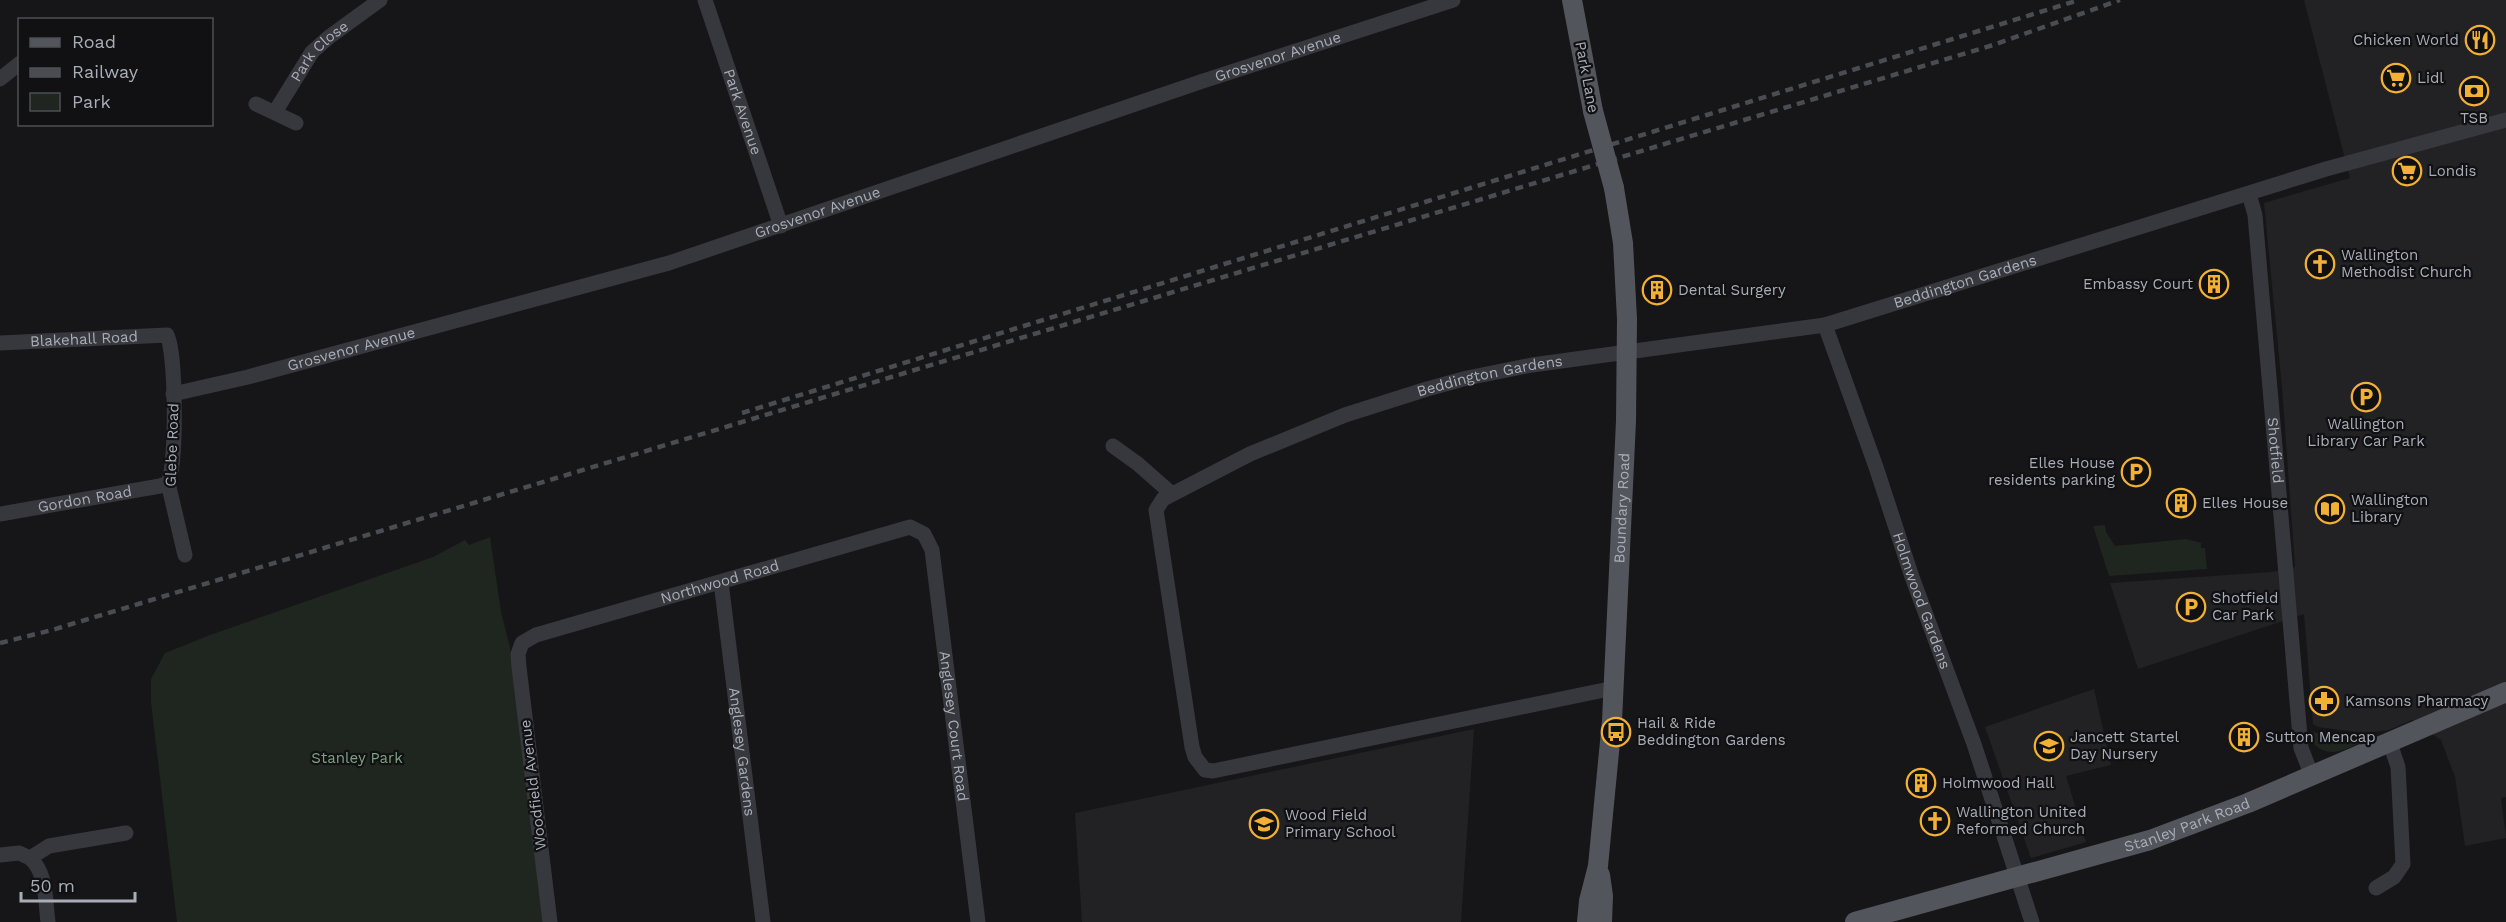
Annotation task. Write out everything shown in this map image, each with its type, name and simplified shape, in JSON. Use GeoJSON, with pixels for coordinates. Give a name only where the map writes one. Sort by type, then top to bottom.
{"type":"FeatureCollection","features":[{"type":"Feature","properties":{"kind":"main road","name":"Park Lane"},"geometry":{"type":"LineString","coordinates":[[1572,0],[1593,111],[1604,153]]}},
{"type":"Feature","properties":{"kind":"main road","name":"Boundary Road"},"geometry":{"type":"LineString","coordinates":[[1587,922],[1589,901],[1598,866],[1614,688],[1628,351],[1623,243],[1614,188],[1604,153]]}},
{"type":"Feature","properties":{"kind":"main road","name":"Stanley Park Road"},"geometry":{"type":"LineString","coordinates":[[1855,922],[2150,840],[2238,807],[2506,692]]}},
{"type":"Feature","properties":{"kind":"main road","name":"Boundary Road"},"geometry":{"type":"LineString","coordinates":[[1598,866],[1603,896],[1602,922]]}},
{"type":"Feature","properties":{"kind":"street","name":"Park Avenue"},"geometry":{"type":"LineString","coordinates":[[705,0],[781,226]]}},
{"type":"Feature","properties":{"kind":"street","name":"Grosvenor Avenue"},"geometry":{"type":"LineString","coordinates":[[173,394],[669,263],[1203,81],[1453,0]]}},
{"type":"Feature","properties":{"kind":"street","name":"Park Close"},"geometry":{"type":"LineString","coordinates":[[275,112],[312,52],[329,36],[379,1]]}},
{"type":"Feature","properties":{"kind":"street"},"geometry":{"type":"LineString","coordinates":[[0,80],[18,65]]}},
{"type":"Feature","properties":{"kind":"street"},"geometry":{"type":"LineString","coordinates":[[256,104],[296,123]]}},
{"type":"Feature","properties":{"kind":"street","name":"Beddington Gardens"},"geometry":{"type":"LineString","coordinates":[[1614,688],[1223,769],[1205,770],[1195,757],[1192,747],[1156,519],[1158,504],[1172,494],[1250,454],[1345,415],[1392,399],[1496,371],[1825,325],[2326,169],[2469,128],[2506,120]]}},
{"type":"Feature","properties":{"kind":"street","name":"Shotfield"},"geometry":{"type":"LineString","coordinates":[[2248,194],[2255,215],[2299,733],[2301,748],[2312,776]]}},
{"type":"Feature","properties":{"kind":"street","name":"Holmwood Gardens"},"geometry":{"type":"LineString","coordinates":[[1825,325],[1876,467],[1912,577],[1974,744],[2032,922]]}},
{"type":"Feature","properties":{"kind":"street","name":"Glebe Road"},"geometry":{"type":"LineString","coordinates":[[166,335],[169,340],[174,435],[168,483],[185,555]]}},
{"type":"Feature","properties":{"kind":"street","name":"Blakehall Road"},"geometry":{"type":"LineString","coordinates":[[0,343],[166,335]]}},
{"type":"Feature","properties":{"kind":"street"},"geometry":{"type":"LineString","coordinates":[[1113,446],[1138,464],[1172,494]]}},
{"type":"Feature","properties":{"kind":"street","name":"Gordon Road"},"geometry":{"type":"LineString","coordinates":[[0,514],[168,483]]}},
{"type":"Feature","properties":{"kind":"street","name":"Northwood Road"},"geometry":{"type":"LineString","coordinates":[[519,648],[526,640],[536,635],[903,528],[910,527],[924,534]]}},
{"type":"Feature","properties":{"kind":"street","name":"Anglesey Court Road"},"geometry":{"type":"LineString","coordinates":[[924,534],[932,550],[978,922]]}},
{"type":"Feature","properties":{"kind":"street","name":"Anglesey Gardens"},"geometry":{"type":"LineString","coordinates":[[721,582],[763,922]]}},
{"type":"Feature","properties":{"kind":"street","name":"Woodfield Avenue"},"geometry":{"type":"LineString","coordinates":[[519,648],[550,922]]}},
{"type":"Feature","properties":{"kind":"street"},"geometry":{"type":"LineString","coordinates":[[2376,888],[2394,877],[2403,864],[2398,767],[2390,743]]}},
{"type":"Feature","properties":{"kind":"street"},"geometry":{"type":"LineString","coordinates":[[30,858],[49,846],[126,833]]}},
{"type":"Feature","properties":{"kind":"street"},"geometry":{"type":"LineString","coordinates":[[0,855],[19,853],[30,858],[39,866],[48,922]]}},
{"type":"Feature","properties":{"kind":"shaded area"},"geometry":{"type":"Polygon","coordinates":[[[2304,0],[2506,0],[2506,797],[2501,798],[2506,838],[2465,846],[2455,777],[2441,740],[2412,720],[2389,730],[2366,733],[2318,727],[2313,724],[2304,614],[2138,669],[2110,583],[2272,572],[2295,567],[2282,387],[2264,203],[2350,178],[2304,0]]]}},
{"type":"Feature","properties":{"kind":"shaded area","name":"Jancett Startel Day Nursery"},"geometry":{"type":"Polygon","coordinates":[[[2094,689],[2111,765],[2066,776],[2086,842],[2031,858],[1985,727],[2094,689]]]}},
{"type":"Feature","properties":{"kind":"shaded area","name":"Wood Field Primary School"},"geometry":{"type":"Polygon","coordinates":[[[1474,729],[1461,922],[1082,922],[1075,813],[1474,729]]]}},
{"type":"Feature","properties":{"kind":"green space"},"geometry":{"type":"Polygon","coordinates":[[[2105,525],[2106,532],[2115,546],[2186,539],[2201,543],[2201,548],[2205,548],[2207,569],[2109,576],[2093,526],[2105,525]]]}},
{"type":"Feature","properties":{"kind":"green space","name":"Stanley Park"},"geometry":{"type":"Polygon","coordinates":[[[490,537],[501,612],[510,647],[544,922],[177,922],[151,702],[151,679],[165,653],[433,557],[465,540],[469,545],[490,537]]]}},
{"type":"Feature","properties":{"kind":"green space"},"geometry":{"type":"Polygon","coordinates":[[[2309,732],[2358,738],[2360,743],[2337,751],[2326,751],[2315,745],[2309,732]]]}},
{"type":"Feature","properties":{"kind":"railway"},"geometry":{"type":"LineString","coordinates":[[742,413],[2079,0]]}},
{"type":"Feature","properties":{"kind":"railway"},"geometry":{"type":"LineString","coordinates":[[0,643],[52,630],[1993,45],[2120,0]]}},
{"type":"Feature","properties":{"kind":"place","name":"Chicken World"},"geometry":{"type":"Point","coordinates":[2480,40]}},
{"type":"Feature","properties":{"kind":"place","name":"Lidl"},"geometry":{"type":"Point","coordinates":[2396,78]}},
{"type":"Feature","properties":{"kind":"place","name":"TSB"},"geometry":{"type":"Point","coordinates":[2474,91]}},
{"type":"Feature","properties":{"kind":"place","name":"Londis"},"geometry":{"type":"Point","coordinates":[2407,171]}},
{"type":"Feature","properties":{"kind":"place","name":"Wallington Methodist Church"},"geometry":{"type":"Point","coordinates":[2320,264]}},
{"type":"Feature","properties":{"kind":"place","name":"Embassy Court"},"geometry":{"type":"Point","coordinates":[2214,284]}},
{"type":"Feature","properties":{"kind":"place","name":"Dental Surgery"},"geometry":{"type":"Point","coordinates":[1657,290]}},
{"type":"Feature","properties":{"kind":"place","name":"Wallington Library Car Park"},"geometry":{"type":"Point","coordinates":[2366,397]}},
{"type":"Feature","properties":{"kind":"place","name":"Elles House residents parking"},"geometry":{"type":"Point","coordinates":[2136,472]}},
{"type":"Feature","properties":{"kind":"place","name":"Elles House"},"geometry":{"type":"Point","coordinates":[2181,503]}},
{"type":"Feature","properties":{"kind":"place","name":"Wallington Library"},"geometry":{"type":"Point","coordinates":[2330,509]}},
{"type":"Feature","properties":{"kind":"place","name":"Shotfield Car Park"},"geometry":{"type":"Point","coordinates":[2191,607]}},
{"type":"Feature","properties":{"kind":"place","name":"Kamsons Pharmacy"},"geometry":{"type":"Point","coordinates":[2324,701]}},
{"type":"Feature","properties":{"kind":"place","name":"Hail & Ride Beddington Gardens"},"geometry":{"type":"Point","coordinates":[1616,732]}},
{"type":"Feature","properties":{"kind":"place","name":"Sutton Mencap"},"geometry":{"type":"Point","coordinates":[2244,737]}},
{"type":"Feature","properties":{"kind":"place","name":"Jancett Startel Day Nursery"},"geometry":{"type":"Point","coordinates":[2049,746]}},
{"type":"Feature","properties":{"kind":"place","name":"Holmwood Hall"},"geometry":{"type":"Point","coordinates":[1921,783]}},
{"type":"Feature","properties":{"kind":"place","name":"Wallington United Reformed Church"},"geometry":{"type":"Point","coordinates":[1935,821]}},
{"type":"Feature","properties":{"kind":"place","name":"Wood Field Primary School"},"geometry":{"type":"Point","coordinates":[1264,824]}}]}
